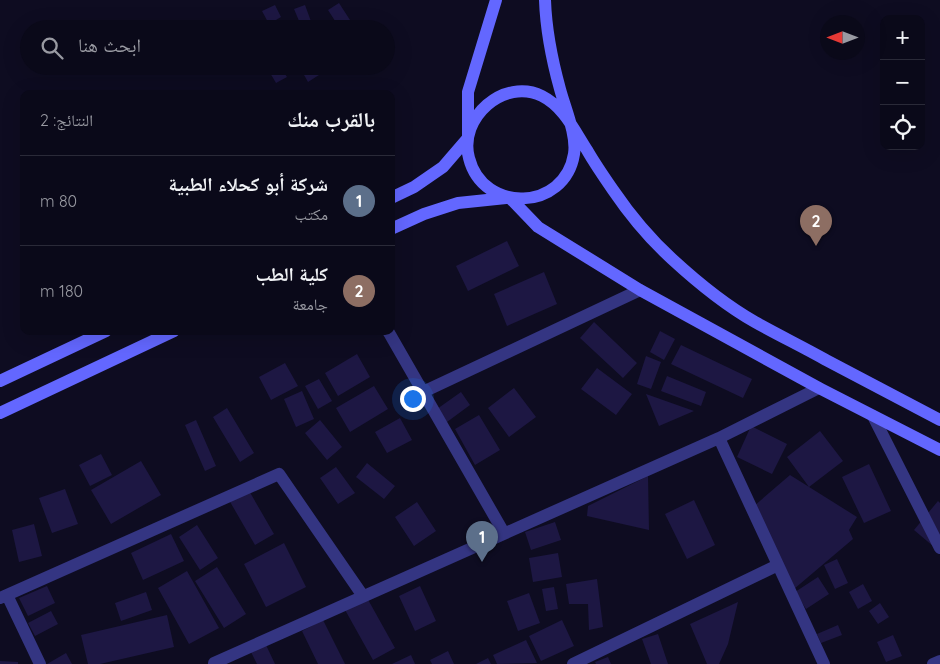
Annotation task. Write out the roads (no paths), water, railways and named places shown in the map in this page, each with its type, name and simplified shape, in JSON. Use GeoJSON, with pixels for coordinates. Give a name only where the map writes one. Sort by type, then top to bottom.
{"type":"FeatureCollection","features":[{"type":"Feature","properties":{"kind":"street"},"geometry":{"type":"LineString","coordinates":[[496,0],[468,92],[468,157],[476,175],[490,189],[509,198],[538,227],[640,290],[819,388],[940,450]]}},
{"type":"Feature","properties":{"kind":"street"},"geometry":{"type":"LineString","coordinates":[[395,227],[424,214],[458,203],[509,198],[528,199],[544,194],[558,184],[568,170],[574,154],[574,136],[555,70],[546,21],[545,0]]}},
{"type":"Feature","properties":{"kind":"street"},"geometry":{"type":"LineString","coordinates":[[395,196],[414,187],[443,166],[468,138],[474,120],[486,104],[502,95],[521,91],[540,95],[556,105],[568,120],[603,176],[636,222],[671,258],[710,291],[754,321],[940,420]]}},
{"type":"Feature","properties":{"kind":"street"},"geometry":{"type":"LineString","coordinates":[[422,392],[640,290]]}},
{"type":"Feature","properties":{"kind":"street"},"geometry":{"type":"LineString","coordinates":[[0,381],[98,335]]}},
{"type":"Feature","properties":{"kind":"street"},"geometry":{"type":"LineString","coordinates":[[0,413],[166,335]]}},
{"type":"Feature","properties":{"kind":"street"},"geometry":{"type":"LineString","coordinates":[[390,335],[504,533]]}},
{"type":"Feature","properties":{"kind":"street"},"geometry":{"type":"LineString","coordinates":[[215,664],[719,438],[819,388]]}},
{"type":"Feature","properties":{"kind":"street"},"geometry":{"type":"LineString","coordinates":[[873,416],[940,548]]}},
{"type":"Feature","properties":{"kind":"street"},"geometry":{"type":"LineString","coordinates":[[719,438],[824,664]]}},
{"type":"Feature","properties":{"kind":"street"},"geometry":{"type":"LineString","coordinates":[[40,664],[4,596],[279,474],[364,596]]}},
{"type":"Feature","properties":{"kind":"street"},"geometry":{"type":"LineString","coordinates":[[573,664],[778,565]]}},
{"type":"Feature","properties":{"kind":"street"},"geometry":{"type":"LineString","coordinates":[[933,664],[940,661]]}},
{"type":"Feature","properties":{"kind":"place","name":"كلية الطب"},"geometry":{"type":"Point","coordinates":[816,246]}},
{"type":"Feature","properties":{"kind":"place","name":"شركة أبو كحلاء الطبية"},"geometry":{"type":"Point","coordinates":[482,562]}}]}
